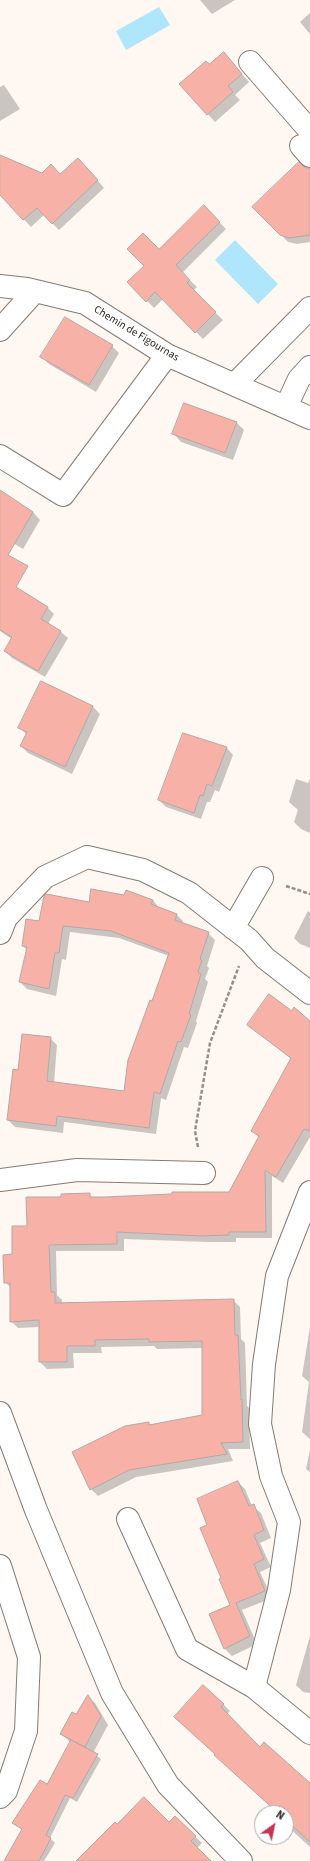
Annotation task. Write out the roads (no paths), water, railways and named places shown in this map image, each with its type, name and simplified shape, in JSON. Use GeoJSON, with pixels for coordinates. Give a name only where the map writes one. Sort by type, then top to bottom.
{"type":"FeatureCollection","features":[{"type":"Feature","properties":{"kind":"street"},"geometry":{"type":"LineString","coordinates":[[250,62],[307,144]]}},
{"type":"Feature","properties":{"kind":"street","name":"Chemin de Figournas"},"geometry":{"type":"LineString","coordinates":[[0,286],[35,291],[84,303],[167,355],[310,418]]}},
{"type":"Feature","properties":{"kind":"street"},"geometry":{"type":"LineString","coordinates":[[0,330],[35,291]]}},
{"type":"Feature","properties":{"kind":"street"},"geometry":{"type":"LineString","coordinates":[[242,387],[310,308]]}},
{"type":"Feature","properties":{"kind":"street"},"geometry":{"type":"LineString","coordinates":[[242,387],[310,328]]}},
{"type":"Feature","properties":{"kind":"street"},"geometry":{"type":"LineString","coordinates":[[0,456],[63,495],[167,355]]}},
{"type":"Feature","properties":{"kind":"street"},"geometry":{"type":"LineString","coordinates":[[286,407],[299,379],[310,367]]}},
{"type":"Feature","properties":{"kind":"street"},"geometry":{"type":"LineString","coordinates":[[2,923],[45,877],[87,857],[142,870],[189,893],[241,934],[265,958],[310,993]]}},
{"type":"Feature","properties":{"kind":"street"},"geometry":{"type":"LineString","coordinates":[[241,934],[262,878]]}},
{"type":"Feature","properties":{"kind":"street"},"geometry":{"type":"LineString","coordinates":[[0,1180],[77,1170],[204,1173]]}},
{"type":"Feature","properties":{"kind":"street"},"geometry":{"type":"LineString","coordinates":[[254,1687],[279,1590],[290,1522],[271,1476],[260,1424],[264,1364],[277,1276],[310,1192]]}},
{"type":"Feature","properties":{"kind":"street"},"geometry":{"type":"LineString","coordinates":[[0,1413],[36,1510],[112,1693],[168,1785],[241,1861]]}},
{"type":"Feature","properties":{"kind":"street"},"geometry":{"type":"LineString","coordinates":[[128,1518],[187,1649],[254,1687],[310,1733]]}},
{"type":"Feature","properties":{"kind":"street"},"geometry":{"type":"LineString","coordinates":[[0,1566],[29,1657],[26,1731],[6,1791],[0,1797]]}},
{"type":"Feature","properties":{"kind":"water"},"geometry":{"type":"Polygon","coordinates":[[[159,7],[170,25],[126,50],[116,31],[159,7]]]}},
{"type":"Feature","properties":{"kind":"water"},"geometry":{"type":"Polygon","coordinates":[[[235,240],[278,284],[258,304],[215,260],[235,240]]]}}]}
